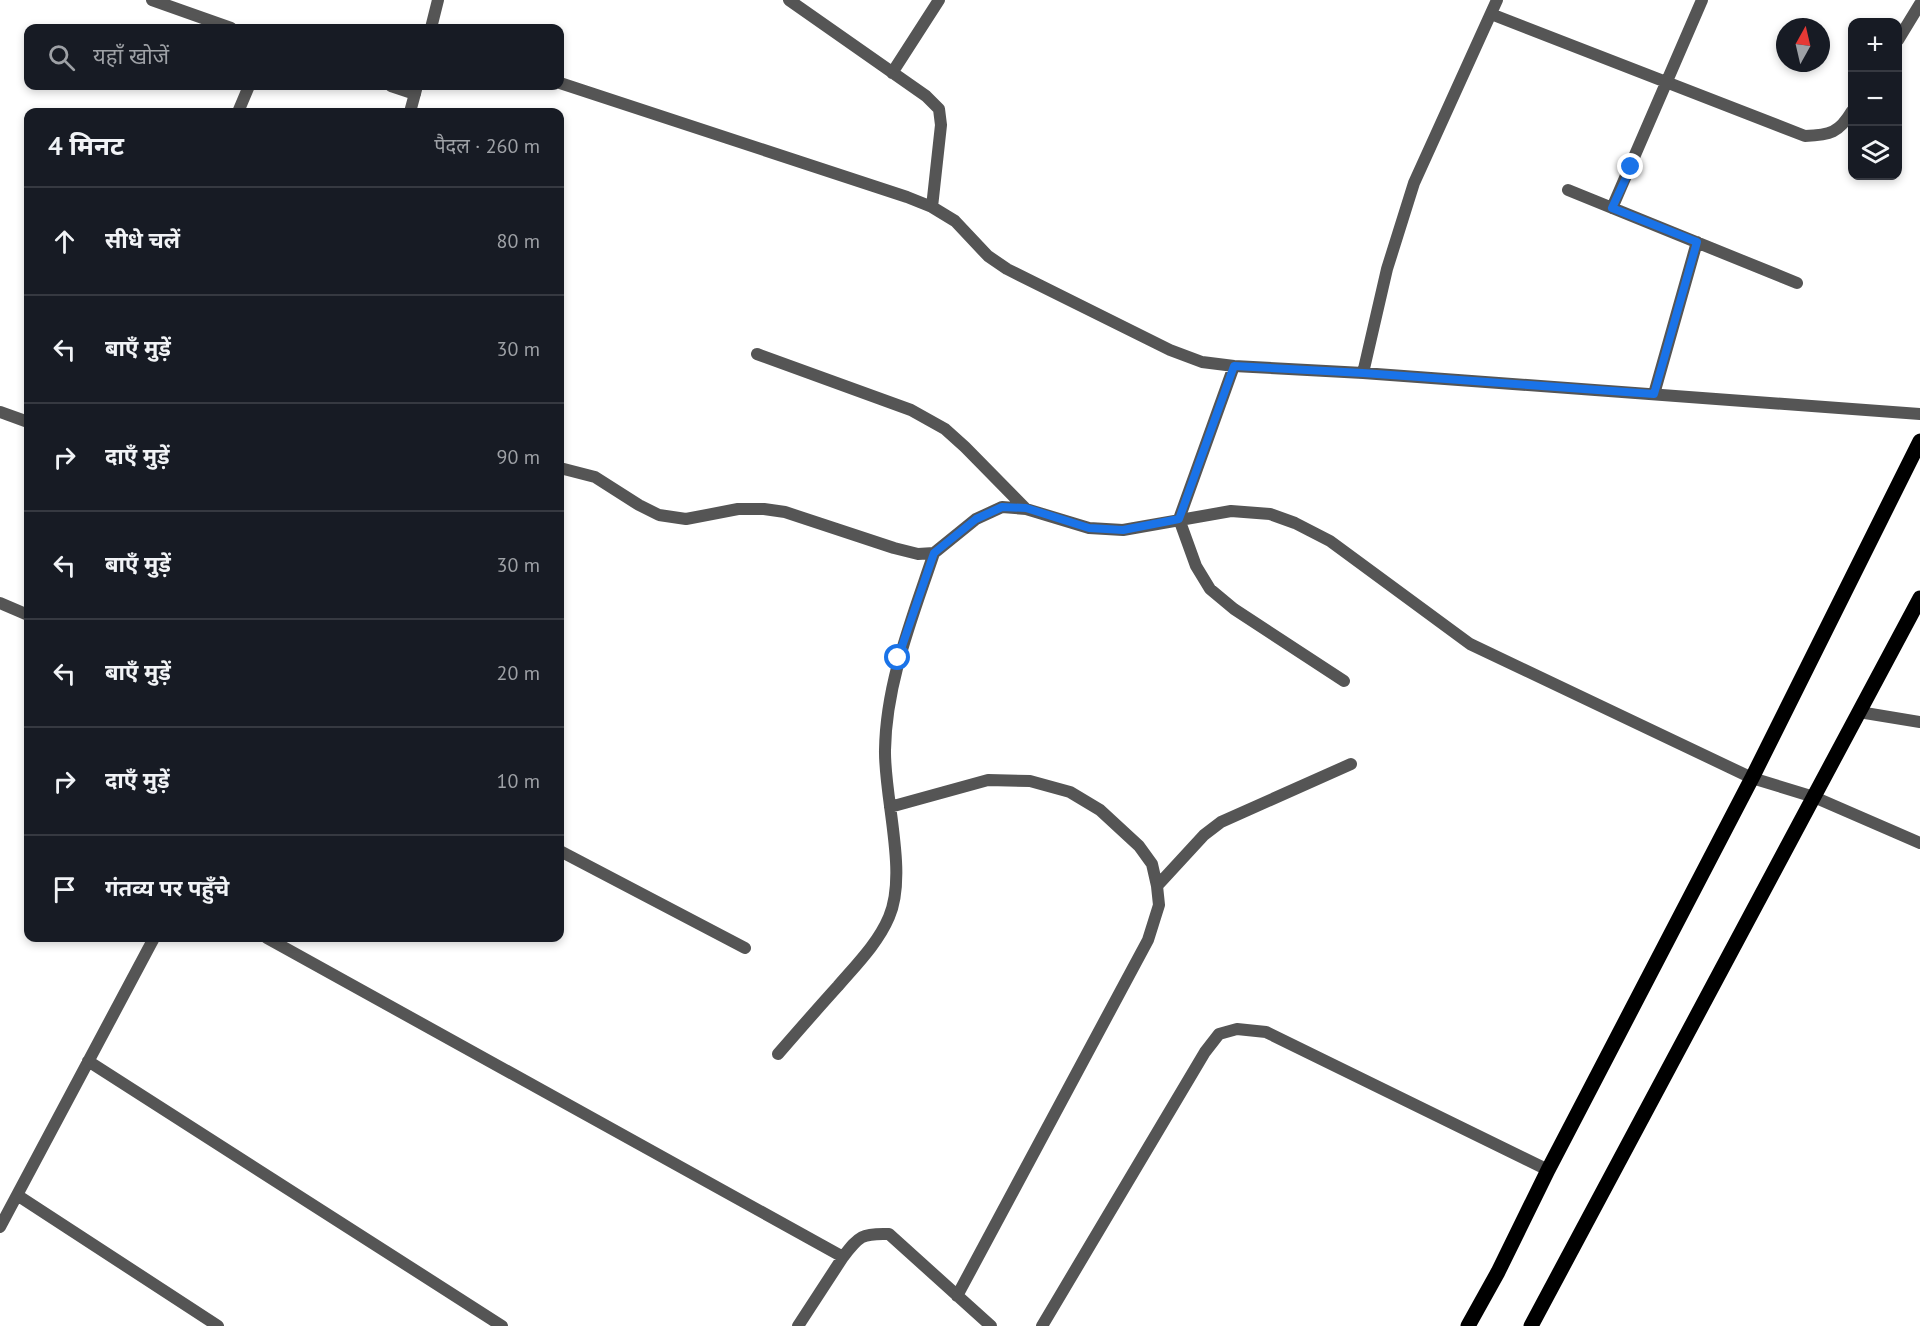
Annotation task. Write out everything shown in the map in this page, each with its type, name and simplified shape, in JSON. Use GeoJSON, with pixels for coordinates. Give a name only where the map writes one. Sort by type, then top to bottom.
{"type":"FeatureCollection","features":[{"type":"Feature","properties":{"kind":"main road"},"geometry":{"type":"LineString","coordinates":[[1468,1326],[1752,778],[1920,441]]}},
{"type":"Feature","properties":{"kind":"main road"},"geometry":{"type":"LineString","coordinates":[[1531,1326],[1920,597]]}},
{"type":"Feature","properties":{"kind":"street"},"geometry":{"type":"LineString","coordinates":[[152,0],[220,24]]}},
{"type":"Feature","properties":{"kind":"street"},"geometry":{"type":"LineString","coordinates":[[432,24],[438,0]]}},
{"type":"Feature","properties":{"kind":"street"},"geometry":{"type":"LineString","coordinates":[[789,0],[926,96],[939,109],[940,132],[932,207]]}},
{"type":"Feature","properties":{"kind":"street"},"geometry":{"type":"LineString","coordinates":[[892,73],[939,0]]}},
{"type":"Feature","properties":{"kind":"street"},"geometry":{"type":"LineString","coordinates":[[1363,373],[1387,269],[1414,183],[1497,0]]}},
{"type":"Feature","properties":{"kind":"street"},"geometry":{"type":"LineString","coordinates":[[1612,208],[1702,0]]}},
{"type":"Feature","properties":{"kind":"street"},"geometry":{"type":"LineString","coordinates":[[1902,33],[1920,4]]}},
{"type":"Feature","properties":{"kind":"street"},"geometry":{"type":"LineString","coordinates":[[1491,14],[1805,136],[1836,131],[1848,118]]}},
{"type":"Feature","properties":{"kind":"street"},"geometry":{"type":"LineString","coordinates":[[564,84],[896,193],[932,207],[955,221],[988,256],[1006,269],[1170,350],[1202,362],[1920,414]]}},
{"type":"Feature","properties":{"kind":"street"},"geometry":{"type":"LineString","coordinates":[[240,108],[247,90]]}},
{"type":"Feature","properties":{"kind":"street"},"geometry":{"type":"LineString","coordinates":[[411,108],[416,90]]}},
{"type":"Feature","properties":{"kind":"street"},"geometry":{"type":"LineString","coordinates":[[1568,190],[1797,283]]}},
{"type":"Feature","properties":{"kind":"street"},"geometry":{"type":"LineString","coordinates":[[1654,394],[1697,242]]}},
{"type":"Feature","properties":{"kind":"street"},"geometry":{"type":"LineString","coordinates":[[757,354],[920,414],[945,429],[1026,508]]}},
{"type":"Feature","properties":{"kind":"street"},"geometry":{"type":"LineString","coordinates":[[1234,366],[1179,519],[1196,566],[1210,590],[1234,609],[1344,681]]}},
{"type":"Feature","properties":{"kind":"street"},"geometry":{"type":"LineString","coordinates":[[0,412],[24,421]]}},
{"type":"Feature","properties":{"kind":"street"},"geometry":{"type":"LineString","coordinates":[[564,469],[595,477],[659,515],[686,519],[738,509],[764,509],[785,512],[910,552],[934,553]]}},
{"type":"Feature","properties":{"kind":"street"},"geometry":{"type":"LineString","coordinates":[[778,1054],[870,950],[890,916],[896,888],[885,751],[888,713],[898,658],[934,553],[976,519],[1002,507],[1026,508],[1089,528],[1123,530],[1232,511],[1270,514],[1295,523],[1329,541],[1470,644],[1752,778],[1814,797],[1920,843]]}},
{"type":"Feature","properties":{"kind":"street"},"geometry":{"type":"LineString","coordinates":[[0,603],[24,613]]}},
{"type":"Feature","properties":{"kind":"street"},"geometry":{"type":"LineString","coordinates":[[1859,712],[1920,722]]}},
{"type":"Feature","properties":{"kind":"street"},"geometry":{"type":"LineString","coordinates":[[1157,886],[1204,836],[1221,822],[1351,764]]}},
{"type":"Feature","properties":{"kind":"street"},"geometry":{"type":"LineString","coordinates":[[890,807],[988,780],[1030,781],[1070,792],[1100,810],[1139,846],[1152,864],[1157,886],[1159,905],[1148,940],[957,1296]]}},
{"type":"Feature","properties":{"kind":"street"},"geometry":{"type":"LineString","coordinates":[[564,853],[746,948]]}},
{"type":"Feature","properties":{"kind":"street"},"geometry":{"type":"LineString","coordinates":[[0,1227],[152,942]]}},
{"type":"Feature","properties":{"kind":"street"},"geometry":{"type":"LineString","coordinates":[[274,942],[843,1257]]}},
{"type":"Feature","properties":{"kind":"street"},"geometry":{"type":"LineString","coordinates":[[1042,1326],[1205,1052],[1219,1034],[1237,1029],[1266,1032],[1548,1170]]}},
{"type":"Feature","properties":{"kind":"street"},"geometry":{"type":"LineString","coordinates":[[88,1061],[502,1326]]}},
{"type":"Feature","properties":{"kind":"street"},"geometry":{"type":"LineString","coordinates":[[17,1195],[218,1326]]}},
{"type":"Feature","properties":{"kind":"street"},"geometry":{"type":"LineString","coordinates":[[798,1326],[856,1240],[872,1233],[889,1234],[991,1326]]}},
{"type":"Feature","properties":{"kind":"route"},"geometry":{"type":"LineString","coordinates":[[898,658],[934,553],[976,519],[1002,507],[1026,508],[1089,528],[1123,530],[1179,519],[1234,366],[1654,394],[1697,242],[1612,208],[1631,167]]}}]}
